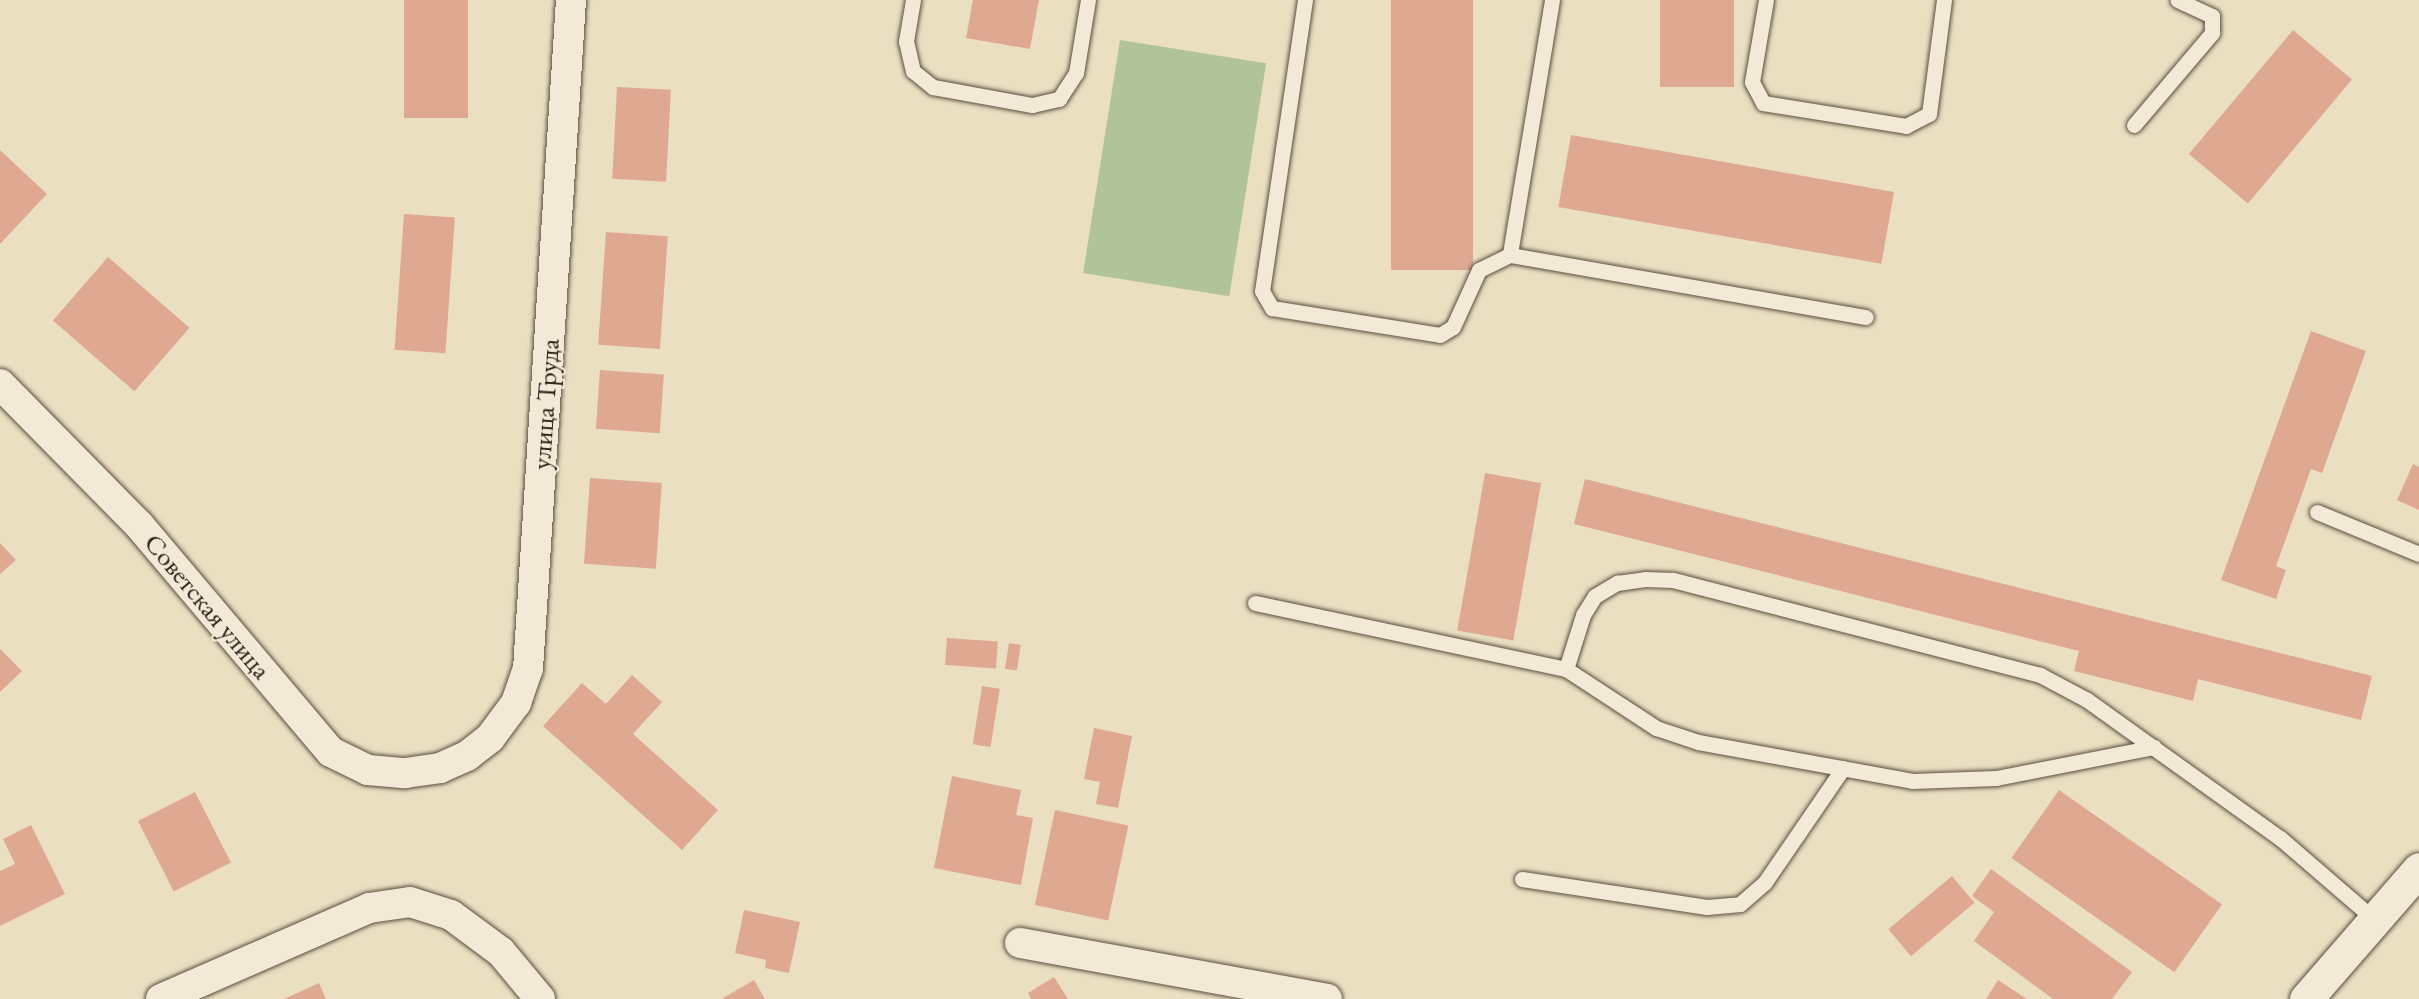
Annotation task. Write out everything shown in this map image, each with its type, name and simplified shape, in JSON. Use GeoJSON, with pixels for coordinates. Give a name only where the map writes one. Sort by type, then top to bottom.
{"type":"FeatureCollection","features":[{"type":"Feature","properties":{"kind":"street","name":"улица Труда"},"geometry":{"type":"LineString","coordinates":[[440,768],[490,738],[516,703],[528,669],[571,0]]}},
{"type":"Feature","properties":{"kind":"street","name":"Советская улица"},"geometry":{"type":"LineString","coordinates":[[0,384],[139,525],[332,752],[368,770],[440,768]]}},
{"type":"Feature","properties":{"kind":"street"},"geometry":{"type":"LineString","coordinates":[[2306,999],[2419,869]]}},
{"type":"Feature","properties":{"kind":"street"},"geometry":{"type":"LineString","coordinates":[[161,999],[369,908],[410,903],[451,915],[501,952],[540,999]]}},
{"type":"Feature","properties":{"kind":"street"},"geometry":{"type":"LineString","coordinates":[[1020,943],[1327,999]]}},
{"type":"Feature","properties":{"kind":"lane"},"geometry":{"type":"LineString","coordinates":[[913,0],[906,41],[913,71],[933,87],[1032,105],[1059,99],[1076,73],[1088,0]]}},
{"type":"Feature","properties":{"kind":"lane"},"geometry":{"type":"LineString","coordinates":[[1305,0],[1262,291],[1272,308],[1440,335],[1453,327],[1479,270],[1510,255],[1866,317]]}},
{"type":"Feature","properties":{"kind":"lane"},"geometry":{"type":"LineString","coordinates":[[1510,255],[1552,0]]}},
{"type":"Feature","properties":{"kind":"lane"},"geometry":{"type":"LineString","coordinates":[[1766,0],[1752,82],[1763,103],[1906,126],[1929,114],[1939,1]]}},
{"type":"Feature","properties":{"kind":"lane"},"geometry":{"type":"LineString","coordinates":[[2134,125],[2212,33],[2212,16],[2177,0]]}},
{"type":"Feature","properties":{"kind":"lane"},"geometry":{"type":"LineString","coordinates":[[2317,512],[2419,554]]}},
{"type":"Feature","properties":{"kind":"lane"},"geometry":{"type":"LineString","coordinates":[[1566,669],[1582,615],[1595,596],[1617,583],[1673,580],[2040,675],[2087,700],[2280,838],[2375,920]]}},
{"type":"Feature","properties":{"kind":"lane"},"geometry":{"type":"LineString","coordinates":[[1255,603],[1566,669],[1656,728],[1698,742],[1912,781],[1959,782],[2154,747]]}},
{"type":"Feature","properties":{"kind":"lane"},"geometry":{"type":"LineString","coordinates":[[1522,879],[1707,908],[1740,904],[1766,882],[1843,768]]}},
{"type":"Feature","properties":{"kind":"green space"},"geometry":{"type":"Polygon","coordinates":[[[1120,40],[1266,63],[1229,296],[1083,273],[1120,40]]]}},
{"type":"Feature","properties":{"kind":"building"},"geometry":{"type":"Polygon","coordinates":[[[404,0],[468,0],[468,118],[404,118],[404,0]]]}},
{"type":"Feature","properties":{"kind":"building"},"geometry":{"type":"Polygon","coordinates":[[[973,0],[1039,0],[1030,49],[966,38],[973,0]]]}},
{"type":"Feature","properties":{"kind":"building"},"geometry":{"type":"Polygon","coordinates":[[[1391,0],[1473,0],[1473,270],[1391,270],[1391,0]]]}},
{"type":"Feature","properties":{"kind":"building"},"geometry":{"type":"Polygon","coordinates":[[[1660,0],[1734,0],[1734,87],[1660,87],[1660,0]]]}},
{"type":"Feature","properties":{"kind":"building"},"geometry":{"type":"Polygon","coordinates":[[[2293,30],[2352,79],[2248,204],[2189,154],[2293,30]]]}},
{"type":"Feature","properties":{"kind":"building"},"geometry":{"type":"Polygon","coordinates":[[[617,87],[671,90],[666,182],[612,179],[617,87]]]}},
{"type":"Feature","properties":{"kind":"building"},"geometry":{"type":"Polygon","coordinates":[[[1571,135],[1894,192],[1881,264],[1558,207],[1571,135]]]}},
{"type":"Feature","properties":{"kind":"building"},"geometry":{"type":"Polygon","coordinates":[[[0,150],[47,194],[0,244],[0,150]]]}},
{"type":"Feature","properties":{"kind":"building"},"geometry":{"type":"Polygon","coordinates":[[[404,214],[455,218],[445,353],[395,350],[404,214]]]}},
{"type":"Feature","properties":{"kind":"building"},"geometry":{"type":"Polygon","coordinates":[[[606,232],[668,236],[660,349],[598,345],[606,232]]]}},
{"type":"Feature","properties":{"kind":"building"},"geometry":{"type":"Polygon","coordinates":[[[108,257],[190,328],[134,391],[53,320],[108,257]]]}},
{"type":"Feature","properties":{"kind":"building"},"geometry":{"type":"Polygon","coordinates":[[[2311,331],[2366,351],[2322,473],[2311,469],[2276,566],[2286,570],[2276,599],[2221,580],[2311,331]]]}},
{"type":"Feature","properties":{"kind":"building"},"geometry":{"type":"Polygon","coordinates":[[[600,370],[664,374],[660,433],[596,429],[600,370]]]}},
{"type":"Feature","properties":{"kind":"building"},"geometry":{"type":"Polygon","coordinates":[[[2413,464],[2419,467],[2419,510],[2397,500],[2413,464]]]}},
{"type":"Feature","properties":{"kind":"building"},"geometry":{"type":"Polygon","coordinates":[[[1485,473],[1541,483],[1513,640],[1457,631],[1485,473]]]}},
{"type":"Feature","properties":{"kind":"building"},"geometry":{"type":"Polygon","coordinates":[[[590,478],[662,483],[656,569],[584,564],[590,478]]]}},
{"type":"Feature","properties":{"kind":"building"},"geometry":{"type":"Polygon","coordinates":[[[1585,479],[2372,676],[2361,720],[2198,679],[2193,701],[2074,671],[2079,651],[1574,524],[1585,479]]]}},
{"type":"Feature","properties":{"kind":"building"},"geometry":{"type":"Polygon","coordinates":[[[0,543],[16,560],[0,574],[0,543]]]}},
{"type":"Feature","properties":{"kind":"building"},"geometry":{"type":"Polygon","coordinates":[[[947,638],[998,642],[996,668],[945,665],[947,638]]]}},
{"type":"Feature","properties":{"kind":"building"},"geometry":{"type":"Polygon","coordinates":[[[1009,643],[1021,645],[1017,671],[1005,669],[1009,643]]]}},
{"type":"Feature","properties":{"kind":"building"},"geometry":{"type":"Polygon","coordinates":[[[0,649],[22,671],[0,692],[0,649]]]}},
{"type":"Feature","properties":{"kind":"building"},"geometry":{"type":"Polygon","coordinates":[[[632,675],[662,702],[633,734],[718,810],[682,850],[543,726],[582,683],[606,704],[632,675]]]}},
{"type":"Feature","properties":{"kind":"building"},"geometry":{"type":"Polygon","coordinates":[[[982,686],[1000,689],[991,747],[973,744],[982,686]]]}},
{"type":"Feature","properties":{"kind":"building"},"geometry":{"type":"Polygon","coordinates":[[[1094,728],[1132,736],[1118,808],[1096,804],[1100,782],[1084,779],[1094,728]]]}},
{"type":"Feature","properties":{"kind":"building"},"geometry":{"type":"Polygon","coordinates":[[[952,776],[1021,790],[1016,815],[1033,818],[1021,885],[934,868],[952,776]]]}},
{"type":"Feature","properties":{"kind":"building"},"geometry":{"type":"Polygon","coordinates":[[[2059,790],[2222,904],[2174,972],[2011,858],[2059,790]]]}},
{"type":"Feature","properties":{"kind":"building"},"geometry":{"type":"Polygon","coordinates":[[[195,792],[231,862],[174,891],[138,821],[195,792]]]}},
{"type":"Feature","properties":{"kind":"building"},"geometry":{"type":"Polygon","coordinates":[[[1055,810],[1128,826],[1108,920],[1035,905],[1055,810]]]}},
{"type":"Feature","properties":{"kind":"building"},"geometry":{"type":"Polygon","coordinates":[[[31,825],[65,894],[0,926],[0,871],[15,864],[3,839],[31,825]]]}},
{"type":"Feature","properties":{"kind":"building"},"geometry":{"type":"Polygon","coordinates":[[[1991,869],[2132,972],[2112,999],[2053,999],[1974,941],[1994,912],[1972,896],[1991,869]]]}},
{"type":"Feature","properties":{"kind":"building"},"geometry":{"type":"Polygon","coordinates":[[[1952,876],[1974,903],[1911,956],[1888,929],[1952,876]]]}},
{"type":"Feature","properties":{"kind":"building"},"geometry":{"type":"Polygon","coordinates":[[[744,910],[800,922],[789,973],[765,968],[766,960],[735,953],[744,910]]]}},
{"type":"Feature","properties":{"kind":"building"},"geometry":{"type":"Polygon","coordinates":[[[1054,977],[1068,999],[1031,999],[1028,993],[1054,977]]]}},
{"type":"Feature","properties":{"kind":"building"},"geometry":{"type":"Polygon","coordinates":[[[754,980],[765,999],[723,998],[754,980]]]}},
{"type":"Feature","properties":{"kind":"building"},"geometry":{"type":"Polygon","coordinates":[[[1998,980],[2027,999],[1986,999],[1998,980]]]}},
{"type":"Feature","properties":{"kind":"building"},"geometry":{"type":"Polygon","coordinates":[[[319,983],[326,999],[284,999],[319,983]]]}}]}
